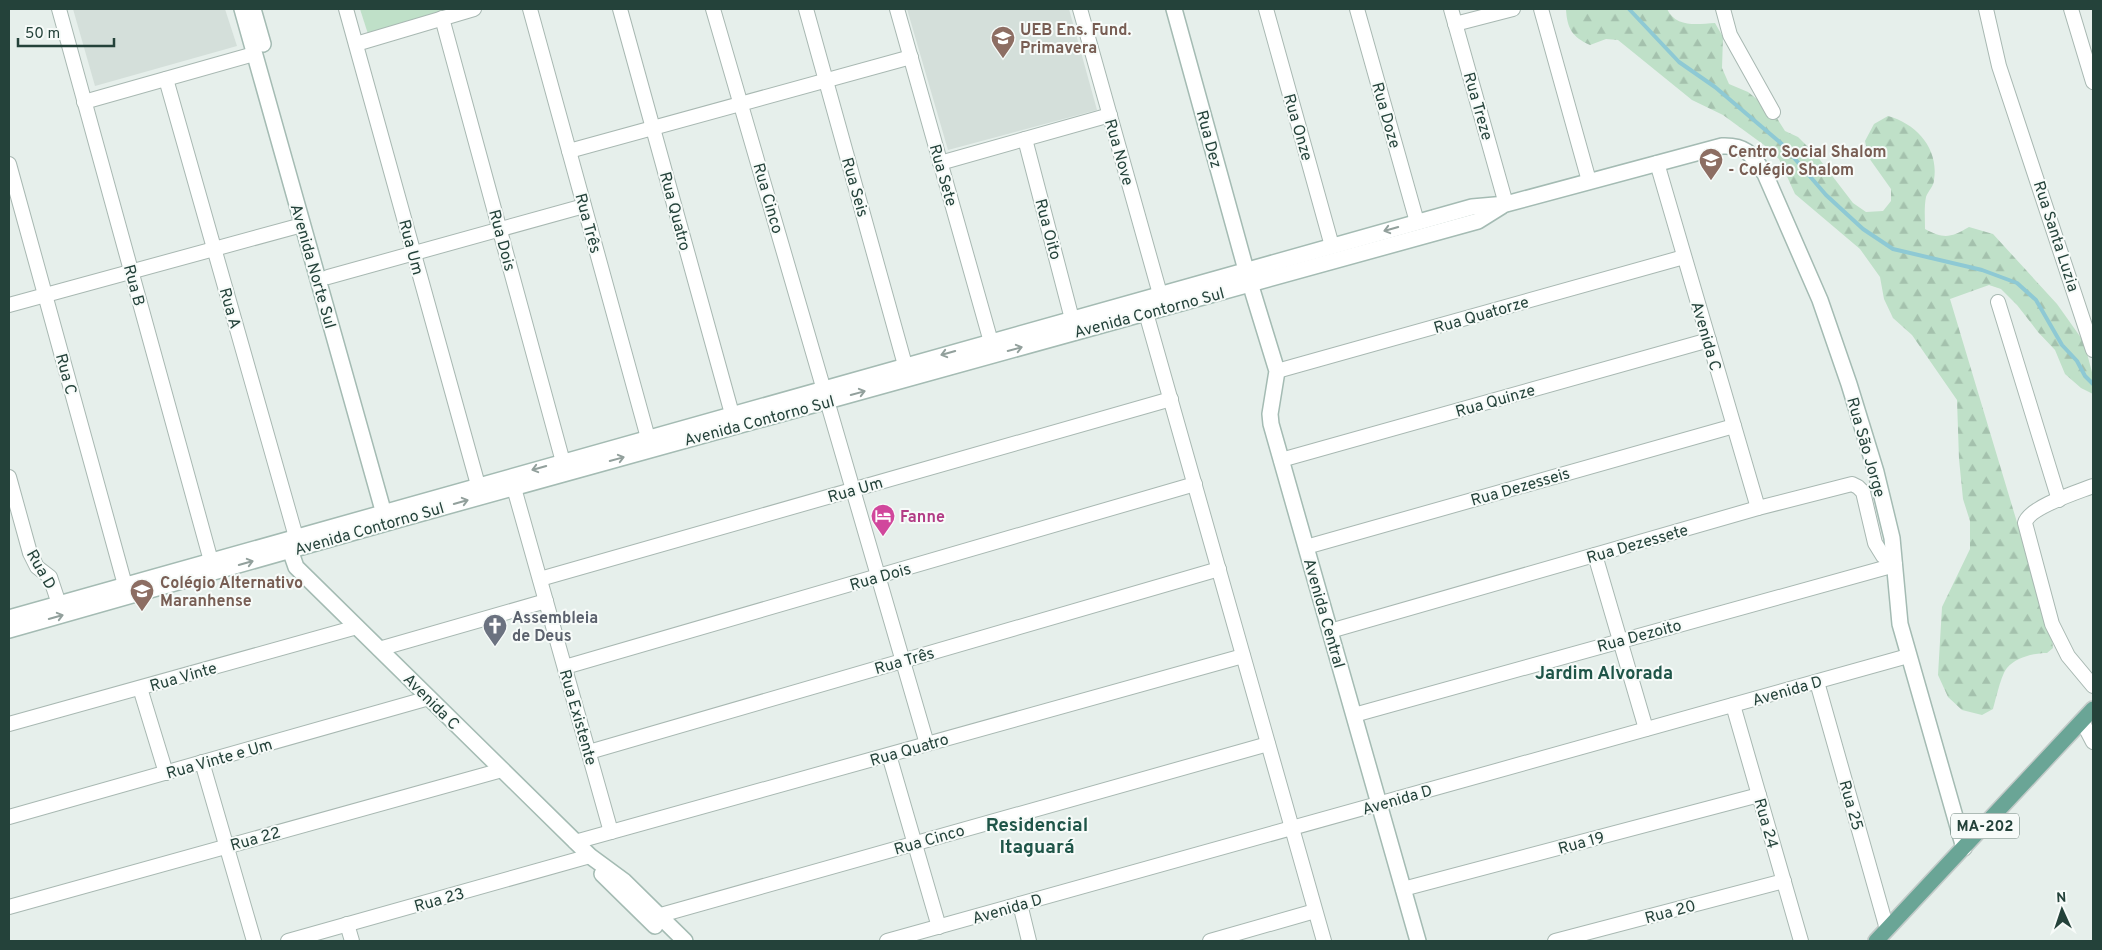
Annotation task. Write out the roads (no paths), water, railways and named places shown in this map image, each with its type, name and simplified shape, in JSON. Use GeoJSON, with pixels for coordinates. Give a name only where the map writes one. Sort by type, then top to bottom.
{"type":"FeatureCollection","features":[{"type":"Feature","properties":{"kind":"main road","name":"MA-202"},"geometry":{"type":"LineString","coordinates":[[1876,941],[2093,709]]}},
{"type":"Feature","properties":{"kind":"street","name":"Rua B"},"geometry":{"type":"LineString","coordinates":[[59,9],[211,560]]}},
{"type":"Feature","properties":{"kind":"street","name":"Avenida Norte Sul"},"geometry":{"type":"LineString","coordinates":[[242,9],[302,225],[390,516]]}},
{"type":"Feature","properties":{"kind":"street","name":"Avenida Norte Sul"},"geometry":{"type":"LineString","coordinates":[[253,9],[328,277],[390,516]]}},
{"type":"Feature","properties":{"kind":"street","name":"Rua Um"},"geometry":{"type":"LineString","coordinates":[[346,9],[478,485]]}},
{"type":"Feature","properties":{"kind":"street"},"geometry":{"type":"LineString","coordinates":[[356,44],[474,9]]}},
{"type":"Feature","properties":{"kind":"street","name":"Rua Três"},"geometry":{"type":"LineString","coordinates":[[530,9],[648,438]]}},
{"type":"Feature","properties":{"kind":"street","name":"Rua Quatro"},"geometry":{"type":"LineString","coordinates":[[620,9],[732,414]]}},
{"type":"Feature","properties":{"kind":"street","name":"Rua Cinco"},"geometry":{"type":"LineString","coordinates":[[714,9],[927,744]]}},
{"type":"Feature","properties":{"kind":"street","name":"Rua Seis"},"geometry":{"type":"LineString","coordinates":[[806,9],[906,365]]}},
{"type":"Feature","properties":{"kind":"street","name":"Rua Sete"},"geometry":{"type":"LineString","coordinates":[[898,9],[991,342]]}},
{"type":"Feature","properties":{"kind":"street","name":"Rua Nove"},"geometry":{"type":"LineString","coordinates":[[1080,9],[1160,294]]}},
{"type":"Feature","properties":{"kind":"street","name":"Rua Dez"},"geometry":{"type":"LineString","coordinates":[[1174,9],[1248,277]]}},
{"type":"Feature","properties":{"kind":"street","name":"Rua Onze"},"geometry":{"type":"LineString","coordinates":[[1266,9],[1332,246]]}},
{"type":"Feature","properties":{"kind":"street","name":"Rua Doze"},"geometry":{"type":"LineString","coordinates":[[1357,9],[1417,222]]}},
{"type":"Feature","properties":{"kind":"street","name":"Rua Treze"},"geometry":{"type":"LineString","coordinates":[[1451,9],[1506,204]]}},
{"type":"Feature","properties":{"kind":"street"},"geometry":{"type":"LineString","coordinates":[[1455,24],[1513,9]]}},
{"type":"Feature","properties":{"kind":"street"},"geometry":{"type":"LineString","coordinates":[[1541,9],[1589,181]]}},
{"type":"Feature","properties":{"kind":"street"},"geometry":{"type":"LineString","coordinates":[[1723,9],[1730,35],[1773,112]]}},
{"type":"Feature","properties":{"kind":"street","name":"Rua Santa Luzia"},"geometry":{"type":"LineString","coordinates":[[1986,9],[1999,66],[2020,123],[2093,350]]}},
{"type":"Feature","properties":{"kind":"street"},"geometry":{"type":"LineString","coordinates":[[2071,9],[2093,82]]}},
{"type":"Feature","properties":{"kind":"street","name":"Rua Dois"},"geometry":{"type":"LineString","coordinates":[[442,18],[563,462]]}},
{"type":"Feature","properties":{"kind":"street"},"geometry":{"type":"LineString","coordinates":[[84,102],[254,54]]}},
{"type":"Feature","properties":{"kind":"street"},"geometry":{"type":"LineString","coordinates":[[569,150],[911,57]]}},
{"type":"Feature","properties":{"kind":"street","name":"Rua A"},"geometry":{"type":"LineString","coordinates":[[166,79],[214,249],[291,542]]}},
{"type":"Feature","properties":{"kind":"street"},"geometry":{"type":"LineString","coordinates":[[940,163],[1110,115]]}},
{"type":"Feature","properties":{"kind":"street","name":"Rua Oito"},"geometry":{"type":"LineString","coordinates":[[1025,139],[1072,319]]}},
{"type":"Feature","properties":{"kind":"street","name":"Rua São Jorge"},"geometry":{"type":"LineString","coordinates":[[1657,163],[1722,146],[1739,146],[1754,158],[1765,174],[1820,300],[1849,384],[1892,538],[1896,600],[1908,656],[1964,848]]}},
{"type":"Feature","properties":{"kind":"street","name":"Avenida Contorno Sul"},"geometry":{"type":"LineString","coordinates":[[9,618],[211,560],[514,488],[826,395],[1146,313],[1332,246],[1472,207],[1506,204],[1657,163]]}},
{"type":"Feature","properties":{"kind":"street","name":"Avenida C"},"geometry":{"type":"LineString","coordinates":[[1657,163],[1758,508]]}},
{"type":"Feature","properties":{"kind":"street","name":"Rua C"},"geometry":{"type":"LineString","coordinates":[[9,164],[125,585]]}},
{"type":"Feature","properties":{"kind":"street","name":"Avenida Contorno Sul"},"geometry":{"type":"LineString","coordinates":[[390,516],[478,485],[732,414],[826,395],[906,365],[1160,294],[1248,277],[1478,221],[1506,204]]}},
{"type":"Feature","properties":{"kind":"street"},"geometry":{"type":"LineString","coordinates":[[328,277],[584,206]]}},
{"type":"Feature","properties":{"kind":"street"},"geometry":{"type":"LineString","coordinates":[[9,304],[302,225]]}},
{"type":"Feature","properties":{"kind":"street","name":"Rua Quatorze"},"geometry":{"type":"LineString","coordinates":[[1277,371],[1684,257]]}},
{"type":"Feature","properties":{"kind":"street","name":"Avenida Central"},"geometry":{"type":"LineString","coordinates":[[1248,277],[1277,371],[1270,414],[1281,460],[1418,941]]}},
{"type":"Feature","properties":{"kind":"street"},"geometry":{"type":"LineString","coordinates":[[1998,302],[2059,500]]}},
{"type":"Feature","properties":{"kind":"street"},"geometry":{"type":"LineString","coordinates":[[1146,313],[1324,941]]}},
{"type":"Feature","properties":{"kind":"street","name":"Rua Quinze"},"geometry":{"type":"LineString","coordinates":[[1281,460],[1708,340]]}},
{"type":"Feature","properties":{"kind":"street","name":"Rua Um"},"geometry":{"type":"LineString","coordinates":[[540,579],[1171,399]]}},
{"type":"Feature","properties":{"kind":"street","name":"Rua Dezesseis"},"geometry":{"type":"LineString","coordinates":[[1306,547],[1734,426]]}},
{"type":"Feature","properties":{"kind":"street","name":"Rua D"},"geometry":{"type":"LineString","coordinates":[[9,477],[30,553],[38,567],[50,577],[59,604]]}},
{"type":"Feature","properties":{"kind":"street","name":"Rua Dois"},"geometry":{"type":"LineString","coordinates":[[565,667],[1195,484]]}},
{"type":"Feature","properties":{"kind":"street","name":"Rua Dezessete"},"geometry":{"type":"LineString","coordinates":[[1330,631],[1758,508],[1852,484],[1863,492],[1875,543],[1883,556],[1894,565]]}},
{"type":"Feature","properties":{"kind":"street"},"geometry":{"type":"LineString","coordinates":[[2093,486],[2029,514],[2026,518],[2025,528],[2052,624],[2068,656],[2093,686]]}},
{"type":"Feature","properties":{"kind":"street","name":"Rua Existente"},"geometry":{"type":"LineString","coordinates":[[514,488],[611,832]]}},
{"type":"Feature","properties":{"kind":"street","name":"Avenida Contorno Sul"},"geometry":{"type":"LineString","coordinates":[[9,630],[291,542]]}},
{"type":"Feature","properties":{"kind":"street","name":"Avenida C"},"geometry":{"type":"LineString","coordinates":[[291,542],[296,567],[590,856],[604,876],[685,941]]}},
{"type":"Feature","properties":{"kind":"street"},"geometry":{"type":"LineString","coordinates":[[1595,555],[1646,729]]}},
{"type":"Feature","properties":{"kind":"street","name":"Rua Dezoito"},"geometry":{"type":"LineString","coordinates":[[1354,715],[1894,565]]}},
{"type":"Feature","properties":{"kind":"street","name":"Rua Três"},"geometry":{"type":"LineString","coordinates":[[588,752],[1218,569]]}},
{"type":"Feature","properties":{"kind":"street"},"geometry":{"type":"LineString","coordinates":[[379,649],[546,601]]}},
{"type":"Feature","properties":{"kind":"street","name":"Rua Vinte"},"geometry":{"type":"LineString","coordinates":[[9,724],[357,628]]}},
{"type":"Feature","properties":{"kind":"street","name":"Rua Quatro"},"geometry":{"type":"LineString","coordinates":[[575,842],[1243,656]]}},
{"type":"Feature","properties":{"kind":"street","name":"Avenida D"},"geometry":{"type":"LineString","coordinates":[[887,941],[1908,656]]}},
{"type":"Feature","properties":{"kind":"street","name":"Rua 25"},"geometry":{"type":"LineString","coordinates":[[1817,682],[1887,929]]}},
{"type":"Feature","properties":{"kind":"street"},"geometry":{"type":"LineString","coordinates":[[140,688],[166,773]]}},
{"type":"Feature","properties":{"kind":"street","name":"Rua Vinte e Um"},"geometry":{"type":"LineString","coordinates":[[9,817],[429,698]]}},
{"type":"Feature","properties":{"kind":"street","name":"Rua 24"},"geometry":{"type":"LineString","coordinates":[[1733,705],[1801,941]]}},
{"type":"Feature","properties":{"kind":"street"},"geometry":{"type":"LineString","coordinates":[[2082,721],[2093,742]]}},
{"type":"Feature","properties":{"kind":"street","name":"Rua Cinco"},"geometry":{"type":"LineString","coordinates":[[653,917],[1268,744]]}},
{"type":"Feature","properties":{"kind":"street"},"geometry":{"type":"LineString","coordinates":[[889,754],[938,927]]}},
{"type":"Feature","properties":{"kind":"street"},"geometry":{"type":"LineString","coordinates":[[202,762],[254,941]]}},
{"type":"Feature","properties":{"kind":"street","name":"Rua 22"},"geometry":{"type":"LineString","coordinates":[[9,908],[502,770]]}},
{"type":"Feature","properties":{"kind":"street","name":"Rua 19"},"geometry":{"type":"LineString","coordinates":[[1403,889],[1759,795]]}},
{"type":"Feature","properties":{"kind":"street","name":"Rua 23"},"geometry":{"type":"LineString","coordinates":[[288,941],[590,856]]}},
{"type":"Feature","properties":{"kind":"street","name":"Rua 20"},"geometry":{"type":"LineString","coordinates":[[1555,941],[1784,881]]}},
{"type":"Feature","properties":{"kind":"street"},"geometry":{"type":"LineString","coordinates":[[1020,904],[1029,941]]}},
{"type":"Feature","properties":{"kind":"street"},"geometry":{"type":"LineString","coordinates":[[1210,941],[1315,911]]}},
{"type":"Feature","properties":{"kind":"street","name":"Avenida C"},"geometry":{"type":"LineString","coordinates":[[653,917],[670,941]]}},
{"type":"Feature","properties":{"kind":"street"},"geometry":{"type":"LineString","coordinates":[[347,924],[352,941]]}},
{"type":"Feature","properties":{"kind":"waterway"},"geometry":{"type":"LineString","coordinates":[[1629,9],[1679,62],[1715,87],[1783,145],[1826,195],[1863,229],[1893,249],[1982,270],[2017,283],[2036,300],[2062,345],[2077,361],[2085,376],[2093,384]]}},
{"type":"Feature","properties":{"kind":"place","name":"UEB Ens. Fund. Primavera"},"geometry":{"type":"Point","coordinates":[1003,59]}},
{"type":"Feature","properties":{"kind":"place","name":"Centro Social Shalom - Colégio Shalom"},"geometry":{"type":"Point","coordinates":[1711,181]}},
{"type":"Feature","properties":{"kind":"place","name":"Fanne"},"geometry":{"type":"Point","coordinates":[883,537]}},
{"type":"Feature","properties":{"kind":"place","name":"Colégio Alternativo Maranhense"},"geometry":{"type":"Point","coordinates":[142,612]}},
{"type":"Feature","properties":{"kind":"place","name":"Assembleia de Deus"},"geometry":{"type":"Point","coordinates":[495,647]}},
{"type":"Feature","properties":{"kind":"district","name":"Jardim Alvorada"},"geometry":{"type":"Point","coordinates":[1604,673]}},
{"type":"Feature","properties":{"kind":"district","name":"Residencial Itaguará"},"geometry":{"type":"Point","coordinates":[1037,835]}}]}
